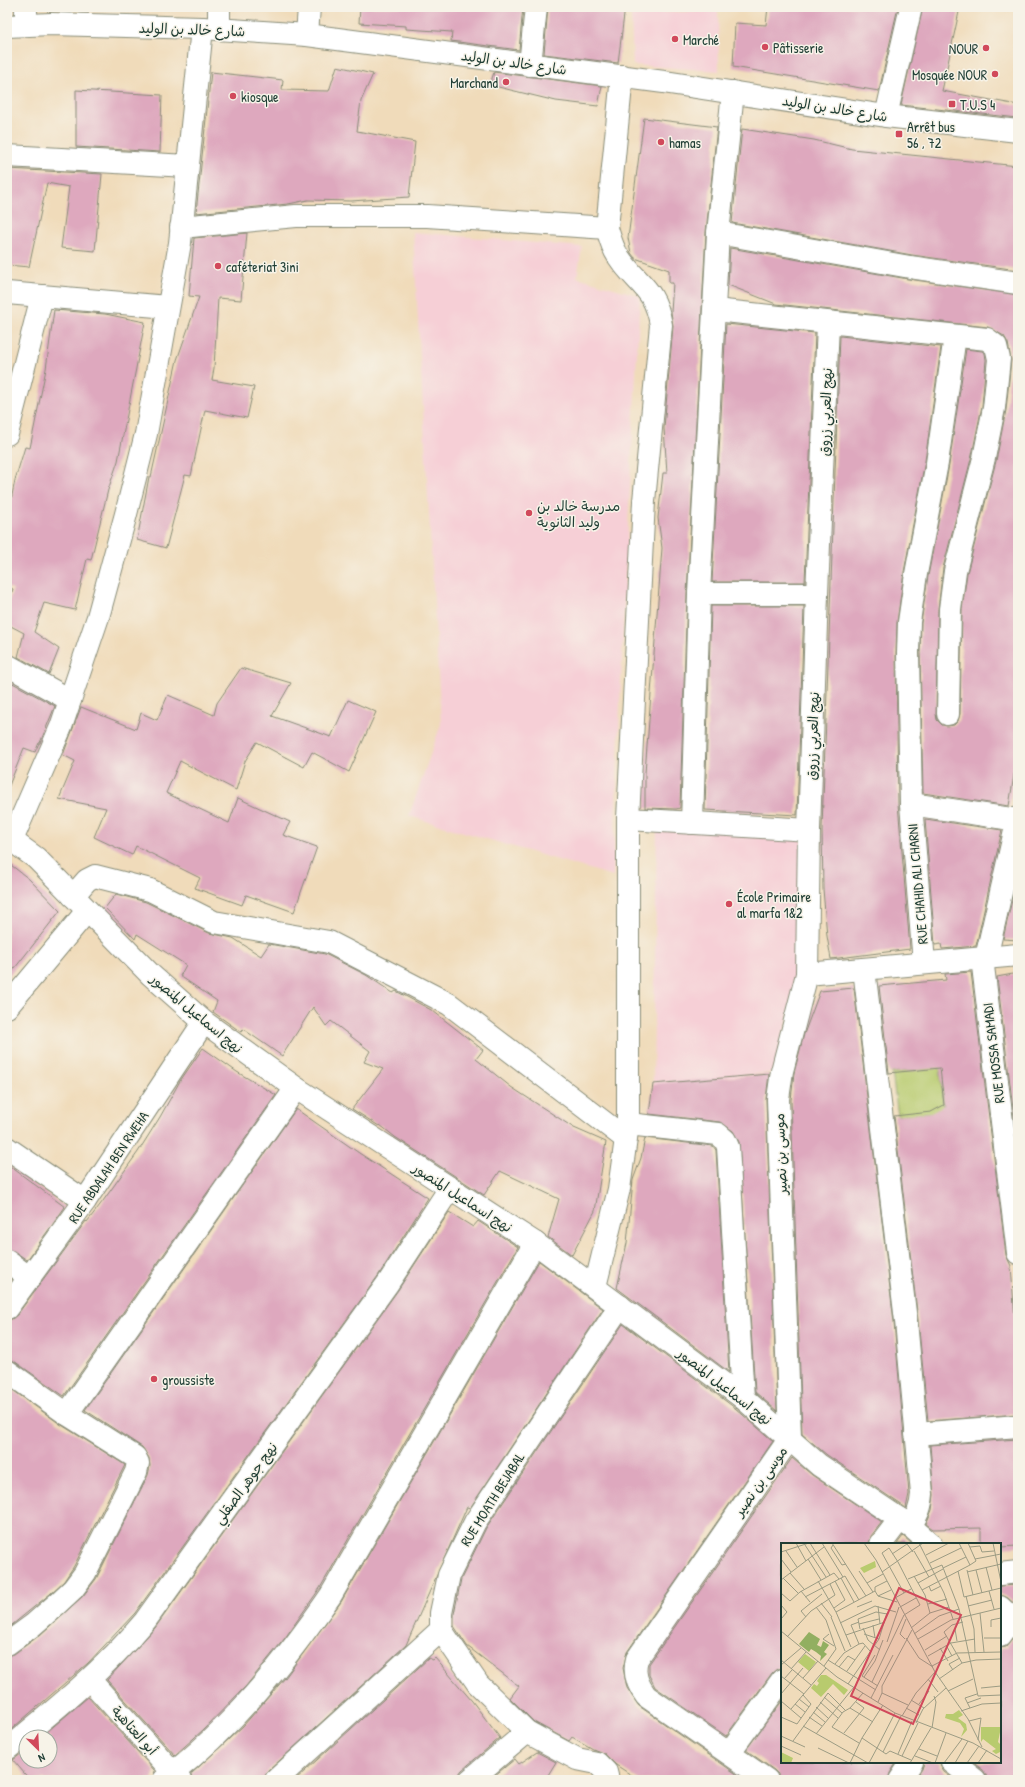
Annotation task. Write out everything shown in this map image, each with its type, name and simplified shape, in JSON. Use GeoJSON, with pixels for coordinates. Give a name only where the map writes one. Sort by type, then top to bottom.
{"type":"FeatureCollection","features":[{"type":"Feature","properties":{"kind":"street"},"geometry":{"type":"LineString","coordinates":[[10,839],[61,727],[98,617],[126,514],[146,434],[181,227],[187,166],[210,29],[219,7]]}},
{"type":"Feature","properties":{"kind":"street"},"geometry":{"type":"LineString","coordinates":[[307,35],[309,7]]}},
{"type":"Feature","properties":{"kind":"street"},"geometry":{"type":"LineString","coordinates":[[530,65],[536,7]]}},
{"type":"Feature","properties":{"kind":"street"},"geometry":{"type":"LineString","coordinates":[[886,116],[911,7]]}},
{"type":"Feature","properties":{"kind":"street","name":"شارع خالد بن الوليد"},"geometry":{"type":"LineString","coordinates":[[19,19],[307,35],[622,76],[886,116],[1018,131]]}},
{"type":"Feature","properties":{"kind":"street"},"geometry":{"type":"LineString","coordinates":[[595,1287],[619,1189],[627,1132],[628,819],[644,501],[661,325],[658,309],[650,294],[618,256],[611,242],[607,228],[622,76]]}},
{"type":"Feature","properties":{"kind":"street"},"geometry":{"type":"LineString","coordinates":[[692,823],[699,594],[718,233],[733,92]]}},
{"type":"Feature","properties":{"kind":"street"},"geometry":{"type":"LineString","coordinates":[[7,156],[187,166]]}},
{"type":"Feature","properties":{"kind":"street"},"geometry":{"type":"LineString","coordinates":[[181,227],[304,216],[427,216],[607,228]]}},
{"type":"Feature","properties":{"kind":"street"},"geometry":{"type":"LineString","coordinates":[[718,233],[924,269],[1018,283]]}},
{"type":"Feature","properties":{"kind":"street"},"geometry":{"type":"LineString","coordinates":[[7,293],[168,307]]}},
{"type":"Feature","properties":{"kind":"street"},"geometry":{"type":"LineString","coordinates":[[7,434],[42,296]]}},
{"type":"Feature","properties":{"kind":"street"},"geometry":{"type":"LineString","coordinates":[[715,310],[828,323],[987,338],[996,346],[999,359],[994,408],[984,458],[955,571],[950,609],[948,714]]}},
{"type":"Feature","properties":{"kind":"street","name":"نهج العربي زروق"},"geometry":{"type":"LineString","coordinates":[[807,974],[809,830],[828,323]]}},
{"type":"Feature","properties":{"kind":"street","name":"RUE CHAHID ALI CHARNI"},"geometry":{"type":"LineString","coordinates":[[924,963],[911,804],[908,653],[909,622],[916,574],[937,463],[955,336]]}},
{"type":"Feature","properties":{"kind":"street"},"geometry":{"type":"LineString","coordinates":[[699,594],[817,594]]}},
{"type":"Feature","properties":{"kind":"street"},"geometry":{"type":"LineString","coordinates":[[7,665],[70,700]]}},
{"type":"Feature","properties":{"kind":"street"},"geometry":{"type":"LineString","coordinates":[[911,804],[1018,820],[984,958]]}},
{"type":"Feature","properties":{"kind":"street"},"geometry":{"type":"LineString","coordinates":[[628,819],[809,830]]}},
{"type":"Feature","properties":{"kind":"street","name":"نهج اسماعيل المنصور"},"geometry":{"type":"LineString","coordinates":[[10,839],[36,858],[151,975],[204,1022],[296,1088],[535,1243],[743,1398],[819,1465],[905,1522],[930,1543]]}},
{"type":"Feature","properties":{"kind":"street"},"geometry":{"type":"LineString","coordinates":[[73,896],[88,880],[95,876],[150,890],[214,922],[329,942],[449,1004],[627,1132],[718,1134],[725,1140],[728,1147],[743,1398]]}},
{"type":"Feature","properties":{"kind":"street"},"geometry":{"type":"LineString","coordinates":[[7,1007],[87,911]]}},
{"type":"Feature","properties":{"kind":"street"},"geometry":{"type":"LineString","coordinates":[[807,974],[1018,955]]}},
{"type":"Feature","properties":{"kind":"street","name":"RUE MOSSA SAMADI"},"geometry":{"type":"LineString","coordinates":[[984,958],[1013,1168],[1018,1253]]}},
{"type":"Feature","properties":{"kind":"street"},"geometry":{"type":"LineString","coordinates":[[864,969],[906,1321],[922,1505],[918,1515],[905,1522],[883,1543]]}},
{"type":"Feature","properties":{"kind":"street","name":"موسى بن نصير"},"geometry":{"type":"LineString","coordinates":[[767,1780],[646,1696],[639,1687],[634,1667],[637,1659],[790,1438],[778,1099],[782,1071],[807,974]]}},
{"type":"Feature","properties":{"kind":"street","name":"RUE ABDALAH BEN RWEHA"},"geometry":{"type":"LineString","coordinates":[[7,1308],[85,1201],[204,1022]]}},
{"type":"Feature","properties":{"kind":"street"},"geometry":{"type":"LineString","coordinates":[[67,1414],[296,1088]]}},
{"type":"Feature","properties":{"kind":"street"},"geometry":{"type":"LineString","coordinates":[[7,1148],[85,1201]]}},
{"type":"Feature","properties":{"kind":"street","name":"نهج جوهر الصقلي"},"geometry":{"type":"LineString","coordinates":[[7,1749],[90,1680],[125,1645],[154,1608],[388,1283],[450,1188]]}},
{"type":"Feature","properties":{"kind":"street"},"geometry":{"type":"LineString","coordinates":[[173,1778],[226,1725],[268,1678],[302,1636],[331,1595],[535,1243]]}},
{"type":"Feature","properties":{"kind":"street"},"geometry":{"type":"LineString","coordinates":[[7,1261],[30,1278]]}},
{"type":"Feature","properties":{"kind":"street","name":"RUE MOATH BEJABAL"},"geometry":{"type":"LineString","coordinates":[[441,1630],[441,1613],[449,1575],[475,1522],[620,1306]]}},
{"type":"Feature","properties":{"kind":"street"},"geometry":{"type":"LineString","coordinates":[[7,1371],[67,1414],[135,1457],[138,1463],[138,1467],[85,1573],[73,1589],[58,1603],[33,1625],[7,1644]]}},
{"type":"Feature","properties":{"kind":"street"},"geometry":{"type":"LineString","coordinates":[[916,1434],[1018,1426]]}},
{"type":"Feature","properties":{"kind":"street"},"geometry":{"type":"LineString","coordinates":[[1001,1574],[1018,1572]]}},
{"type":"Feature","properties":{"kind":"street"},"geometry":{"type":"LineString","coordinates":[[276,1780],[441,1630],[478,1684],[527,1732],[577,1758],[592,1760],[606,1772],[608,1780]]}},
{"type":"Feature","properties":{"kind":"street","name":"أبو العتاهية"},"geometry":{"type":"LineString","coordinates":[[90,1680],[173,1778]]}},
{"type":"Feature","properties":{"kind":"street"},"geometry":{"type":"LineString","coordinates":[[729,1753],[781,1681]]}},
{"type":"Feature","properties":{"kind":"street"},"geometry":{"type":"LineString","coordinates":[[470,1780],[527,1732]]}},
{"type":"Feature","properties":{"kind":"street"},"geometry":{"type":"LineString","coordinates":[[900,1780],[911,1763]]}},
{"type":"Feature","properties":{"kind":"street"},"geometry":{"type":"LineString","coordinates":[[953,1763],[975,1780]]}},
{"type":"Feature","properties":{"kind":"shaded area","name":"Marché"},"geometry":{"type":"Polygon","coordinates":[[[718,11],[719,71],[633,65],[631,13],[718,11]]]}},
{"type":"Feature","properties":{"kind":"shaded area","name":"مدرسة خالد بن وليد الثانوية"},"geometry":{"type":"Polygon","coordinates":[[[413,232],[582,247],[577,277],[640,296],[625,582],[613,876],[409,816],[441,724],[413,232]]]}},
{"type":"Feature","properties":{"kind":"shaded area","name":"École Primaire al marfa 1&2"},"geometry":{"type":"Polygon","coordinates":[[[657,824],[802,837],[800,972],[774,1072],[653,1086],[657,824]]]}},
{"type":"Feature","properties":{"kind":"green space"},"geometry":{"type":"Polygon","coordinates":[[[940,1067],[944,1111],[898,1116],[892,1073],[940,1067]]]}},
{"type":"Feature","properties":{"kind":"building"},"geometry":{"type":"Polygon","coordinates":[[[360,7],[523,7],[519,50],[451,41],[452,32],[406,29],[406,26],[359,23],[360,7]]]}},
{"type":"Feature","properties":{"kind":"building"},"geometry":{"type":"Polygon","coordinates":[[[548,7],[625,7],[618,63],[544,54],[548,7]]]}},
{"type":"Feature","properties":{"kind":"building"},"geometry":{"type":"Polygon","coordinates":[[[768,7],[898,7],[879,91],[733,67],[735,23],[766,25],[768,7]]]}},
{"type":"Feature","properties":{"kind":"building"},"geometry":{"type":"Polygon","coordinates":[[[923,7],[960,7],[942,91],[1018,105],[1018,118],[901,105],[923,7]]]}},
{"type":"Feature","properties":{"kind":"building"},"geometry":{"type":"Polygon","coordinates":[[[337,66],[373,74],[361,101],[357,131],[415,142],[409,197],[351,201],[308,200],[288,204],[196,213],[211,72],[283,80],[282,90],[329,91],[337,66]]]}},
{"type":"Feature","properties":{"kind":"building"},"geometry":{"type":"Polygon","coordinates":[[[494,72],[602,86],[598,106],[556,101],[490,85],[494,72]]]}},
{"type":"Feature","properties":{"kind":"building"},"geometry":{"type":"Polygon","coordinates":[[[76,90],[162,95],[160,152],[76,147],[76,90]]]}},
{"type":"Feature","properties":{"kind":"building"},"geometry":{"type":"Polygon","coordinates":[[[644,118],[717,127],[706,232],[687,593],[680,808],[676,809],[645,808],[645,773],[662,548],[658,518],[663,473],[667,473],[664,428],[673,326],[671,312],[673,283],[669,283],[669,270],[635,258],[631,253],[628,238],[644,118]]]}},
{"type":"Feature","properties":{"kind":"building"},"geometry":{"type":"Polygon","coordinates":[[[742,129],[814,140],[852,149],[1018,166],[1018,270],[912,255],[732,223],[742,129]]]}},
{"type":"Feature","properties":{"kind":"building"},"geometry":{"type":"Polygon","coordinates":[[[7,169],[102,174],[95,251],[61,248],[69,187],[47,183],[29,267],[7,265],[7,169]]]}},
{"type":"Feature","properties":{"kind":"building"},"geometry":{"type":"Polygon","coordinates":[[[247,233],[241,300],[218,298],[212,380],[254,387],[247,418],[205,410],[191,476],[185,475],[166,548],[137,540],[149,477],[151,477],[177,360],[199,297],[189,296],[194,238],[247,233]]]}},
{"type":"Feature","properties":{"kind":"building"},"geometry":{"type":"Polygon","coordinates":[[[730,248],[908,279],[1018,295],[1018,760],[1009,806],[923,793],[920,653],[921,623],[928,576],[949,465],[966,349],[982,351],[985,353],[986,360],[982,406],[972,455],[943,568],[938,609],[936,714],[937,720],[942,725],[954,725],[958,721],[960,714],[962,610],[967,573],[996,461],[1006,410],[1011,360],[1008,343],[1004,336],[988,327],[776,304],[728,285],[730,248]]]}},
{"type":"Feature","properties":{"kind":"building"},"geometry":{"type":"Polygon","coordinates":[[[54,310],[105,314],[145,322],[118,461],[108,490],[91,560],[87,559],[75,610],[44,603],[34,632],[59,649],[49,674],[18,657],[24,633],[7,624],[7,607],[13,589],[7,587],[7,521],[15,480],[25,447],[30,448],[46,369],[54,310]]]}},
{"type":"Feature","properties":{"kind":"building"},"geometry":{"type":"Polygon","coordinates":[[[726,324],[815,333],[805,582],[712,582],[726,324]]]}},
{"type":"Feature","properties":{"kind":"building"},"geometry":{"type":"Polygon","coordinates":[[[840,336],[941,347],[925,461],[904,572],[897,622],[898,804],[910,949],[831,959],[827,936],[823,889],[822,828],[840,336]]]}},
{"type":"Feature","properties":{"kind":"building"},"geometry":{"type":"Polygon","coordinates":[[[711,606],[804,606],[797,815],[705,810],[711,606]]]}},
{"type":"Feature","properties":{"kind":"building"},"geometry":{"type":"Polygon","coordinates":[[[241,668],[291,683],[272,716],[331,737],[348,700],[376,712],[349,772],[312,752],[304,767],[257,742],[245,761],[236,790],[180,761],[166,793],[229,823],[238,798],[290,822],[283,835],[317,847],[294,912],[246,895],[242,905],[195,888],[200,878],[136,846],[132,855],[94,837],[106,808],[59,799],[75,761],[63,755],[81,707],[136,729],[141,713],[157,720],[168,695],[214,715],[217,703],[241,668]]]}},
{"type":"Feature","properties":{"kind":"building"},"geometry":{"type":"Polygon","coordinates":[[[7,680],[55,706],[35,752],[24,748],[8,788],[7,680]]]}},
{"type":"Feature","properties":{"kind":"building"},"geometry":{"type":"Polygon","coordinates":[[[925,819],[1002,830],[976,946],[942,949],[941,944],[935,945],[925,819]]]}},
{"type":"Feature","properties":{"kind":"building"},"geometry":{"type":"Polygon","coordinates":[[[7,862],[29,879],[60,911],[7,978],[7,862]]]}},
{"type":"Feature","properties":{"kind":"building"},"geometry":{"type":"Polygon","coordinates":[[[1018,874],[1018,940],[1003,939],[1018,874]]]}},
{"type":"Feature","properties":{"kind":"building"},"geometry":{"type":"Polygon","coordinates":[[[116,894],[146,902],[209,933],[233,938],[261,956],[269,944],[325,954],[366,975],[393,993],[396,991],[433,1011],[483,1050],[476,1059],[511,1087],[574,1128],[606,1142],[595,1211],[572,1255],[548,1237],[559,1199],[500,1171],[484,1195],[395,1137],[380,1125],[379,1126],[352,1109],[383,1069],[364,1062],[370,1051],[331,1021],[326,1026],[313,1007],[282,1056],[243,1029],[241,1032],[213,1012],[217,1001],[180,976],[186,965],[137,934],[135,939],[105,908],[116,894]]]}},
{"type":"Feature","properties":{"kind":"building"},"geometry":{"type":"Polygon","coordinates":[[[971,972],[1006,1255],[1011,1266],[1018,1360],[1018,1414],[928,1421],[918,1320],[894,1116],[931,1112],[944,1105],[940,1068],[889,1073],[879,986],[946,980],[945,974],[971,972]]]}},
{"type":"Feature","properties":{"kind":"building"},"geometry":{"type":"Polygon","coordinates":[[[1018,973],[1018,1150],[997,977],[1018,973]]]}},
{"type":"Feature","properties":{"kind":"building"},"geometry":{"type":"Polygon","coordinates":[[[854,988],[894,1322],[909,1494],[906,1508],[827,1455],[802,1434],[791,1100],[794,1073],[804,1034],[820,991],[854,988]]]}},
{"type":"Feature","properties":{"kind":"building"},"geometry":{"type":"Polygon","coordinates":[[[203,1048],[237,1072],[276,1095],[64,1396],[14,1361],[7,1359],[7,1320],[12,1319],[17,1315],[86,1221],[87,1222],[103,1201],[138,1152],[180,1081],[203,1048]]]}},
{"type":"Feature","properties":{"kind":"building"},"geometry":{"type":"Polygon","coordinates":[[[769,1074],[766,1099],[777,1411],[755,1392],[739,1142],[733,1131],[720,1122],[649,1114],[653,1084],[769,1074]]]}},
{"type":"Feature","properties":{"kind":"building"},"geometry":{"type":"Polygon","coordinates":[[[296,1109],[359,1153],[428,1198],[378,1276],[135,1613],[88,1663],[7,1733],[7,1656],[14,1654],[40,1635],[83,1596],[96,1579],[148,1475],[150,1466],[149,1458],[142,1447],[85,1410],[296,1109]]]}},
{"type":"Feature","properties":{"kind":"building"},"geometry":{"type":"Polygon","coordinates":[[[645,1138],[713,1146],[716,1150],[729,1372],[617,1288],[627,1243],[633,1180],[641,1158],[645,1138]]]}},
{"type":"Feature","properties":{"kind":"building"},"geometry":{"type":"Polygon","coordinates":[[[7,1164],[65,1207],[27,1260],[14,1251],[7,1249],[7,1164]]]}},
{"type":"Feature","properties":{"kind":"building"},"geometry":{"type":"Polygon","coordinates":[[[449,1212],[473,1227],[478,1221],[518,1247],[320,1588],[285,1638],[246,1686],[203,1730],[175,1755],[107,1680],[155,1628],[398,1290],[449,1212]]]}},
{"type":"Feature","properties":{"kind":"building"},"geometry":{"type":"Polygon","coordinates":[[[539,1261],[603,1309],[470,1508],[467,1507],[406,1645],[268,1771],[264,1780],[192,1780],[191,1774],[243,1726],[285,1678],[341,1602],[539,1261]]]}},
{"type":"Feature","properties":{"kind":"building"},"geometry":{"type":"Polygon","coordinates":[[[623,1324],[735,1408],[773,1441],[627,1652],[623,1668],[627,1688],[639,1706],[745,1780],[639,1780],[616,1765],[605,1754],[572,1737],[569,1741],[534,1722],[510,1698],[519,1686],[467,1646],[454,1626],[454,1614],[461,1579],[486,1528],[623,1324]]]}},
{"type":"Feature","properties":{"kind":"building"},"geometry":{"type":"Polygon","coordinates":[[[7,1386],[60,1424],[125,1465],[74,1566],[64,1581],[7,1629],[7,1386]]]}},
{"type":"Feature","properties":{"kind":"building"},"geometry":{"type":"Polygon","coordinates":[[[1018,1439],[1018,1546],[1001,1547],[1001,1543],[981,1543],[981,1528],[933,1529],[926,1524],[932,1510],[934,1495],[930,1445],[1018,1439]]]}},
{"type":"Feature","properties":{"kind":"building"},"geometry":{"type":"Polygon","coordinates":[[[792,1458],[812,1475],[882,1522],[871,1536],[869,1543],[781,1543],[781,1668],[772,1673],[726,1736],[655,1687],[649,1675],[649,1664],[792,1458]]]}},
{"type":"Feature","properties":{"kind":"building"},"geometry":{"type":"Polygon","coordinates":[[[903,1536],[911,1543],[898,1543],[903,1536]]]}},
{"type":"Feature","properties":{"kind":"building"},"geometry":{"type":"Polygon","coordinates":[[[1018,1585],[1018,1607],[1008,1598],[1001,1595],[1001,1586],[1018,1585]]]}},
{"type":"Feature","properties":{"kind":"building"},"geometry":{"type":"Polygon","coordinates":[[[1015,1636],[1018,1636],[1018,1780],[987,1780],[983,1770],[973,1763],[1001,1763],[1001,1648],[1006,1647],[1015,1636]]]}},
{"type":"Feature","properties":{"kind":"building"},"geometry":{"type":"Polygon","coordinates":[[[429,1658],[433,1660],[435,1658],[472,1701],[500,1738],[462,1770],[458,1775],[458,1780],[295,1780],[429,1658]]]}},
{"type":"Feature","properties":{"kind":"building"},"geometry":{"type":"Polygon","coordinates":[[[88,1697],[155,1771],[152,1779],[30,1780],[21,1769],[58,1769],[58,1729],[50,1729],[88,1697]]]}},
{"type":"Feature","properties":{"kind":"building"},"geometry":{"type":"Polygon","coordinates":[[[781,1702],[781,1763],[896,1763],[890,1773],[888,1780],[779,1780],[778,1774],[774,1770],[746,1750],[781,1702]]]}},
{"type":"Feature","properties":{"kind":"building"},"geometry":{"type":"Polygon","coordinates":[[[537,1752],[556,1762],[545,1780],[489,1780],[515,1759],[519,1764],[537,1752]]]}},
{"type":"Feature","properties":{"kind":"building"},"geometry":{"type":"Polygon","coordinates":[[[18,1756],[18,1766],[13,1760],[18,1756]]]}},
{"type":"Feature","properties":{"kind":"building"},"geometry":{"type":"Polygon","coordinates":[[[924,1763],[940,1763],[944,1772],[955,1780],[915,1780],[922,1769],[924,1763]]]}},
{"type":"Feature","properties":{"kind":"place","name":"Marché"},"geometry":{"type":"Point","coordinates":[675,39]}},
{"type":"Feature","properties":{"kind":"place","name":"Pâtisserie"},"geometry":{"type":"Point","coordinates":[765,47]}},
{"type":"Feature","properties":{"kind":"place","name":"NOUR"},"geometry":{"type":"Point","coordinates":[986,48]}},
{"type":"Feature","properties":{"kind":"place","name":"Mosquée NOUR"},"geometry":{"type":"Point","coordinates":[995,74]}},
{"type":"Feature","properties":{"kind":"place","name":"Marchand"},"geometry":{"type":"Point","coordinates":[506,82]}},
{"type":"Feature","properties":{"kind":"place","name":"kiosque"},"geometry":{"type":"Point","coordinates":[233,96]}},
{"type":"Feature","properties":{"kind":"place","name":"T.U.S 4"},"geometry":{"type":"Point","coordinates":[952,104]}},
{"type":"Feature","properties":{"kind":"place","name":"Arrêt bus 56 , 72"},"geometry":{"type":"Point","coordinates":[899,134]}},
{"type":"Feature","properties":{"kind":"place","name":"hamas"},"geometry":{"type":"Point","coordinates":[661,142]}},
{"type":"Feature","properties":{"kind":"place","name":"caféteriat 3ini"},"geometry":{"type":"Point","coordinates":[218,266]}},
{"type":"Feature","properties":{"kind":"place","name":"مدرسة خالد بن وليد الثانوية"},"geometry":{"type":"Point","coordinates":[529,513]}},
{"type":"Feature","properties":{"kind":"place","name":"École Primaire al marfa 1&2"},"geometry":{"type":"Point","coordinates":[729,904]}},
{"type":"Feature","properties":{"kind":"place","name":"groussiste"},"geometry":{"type":"Point","coordinates":[154,1379]}}]}
